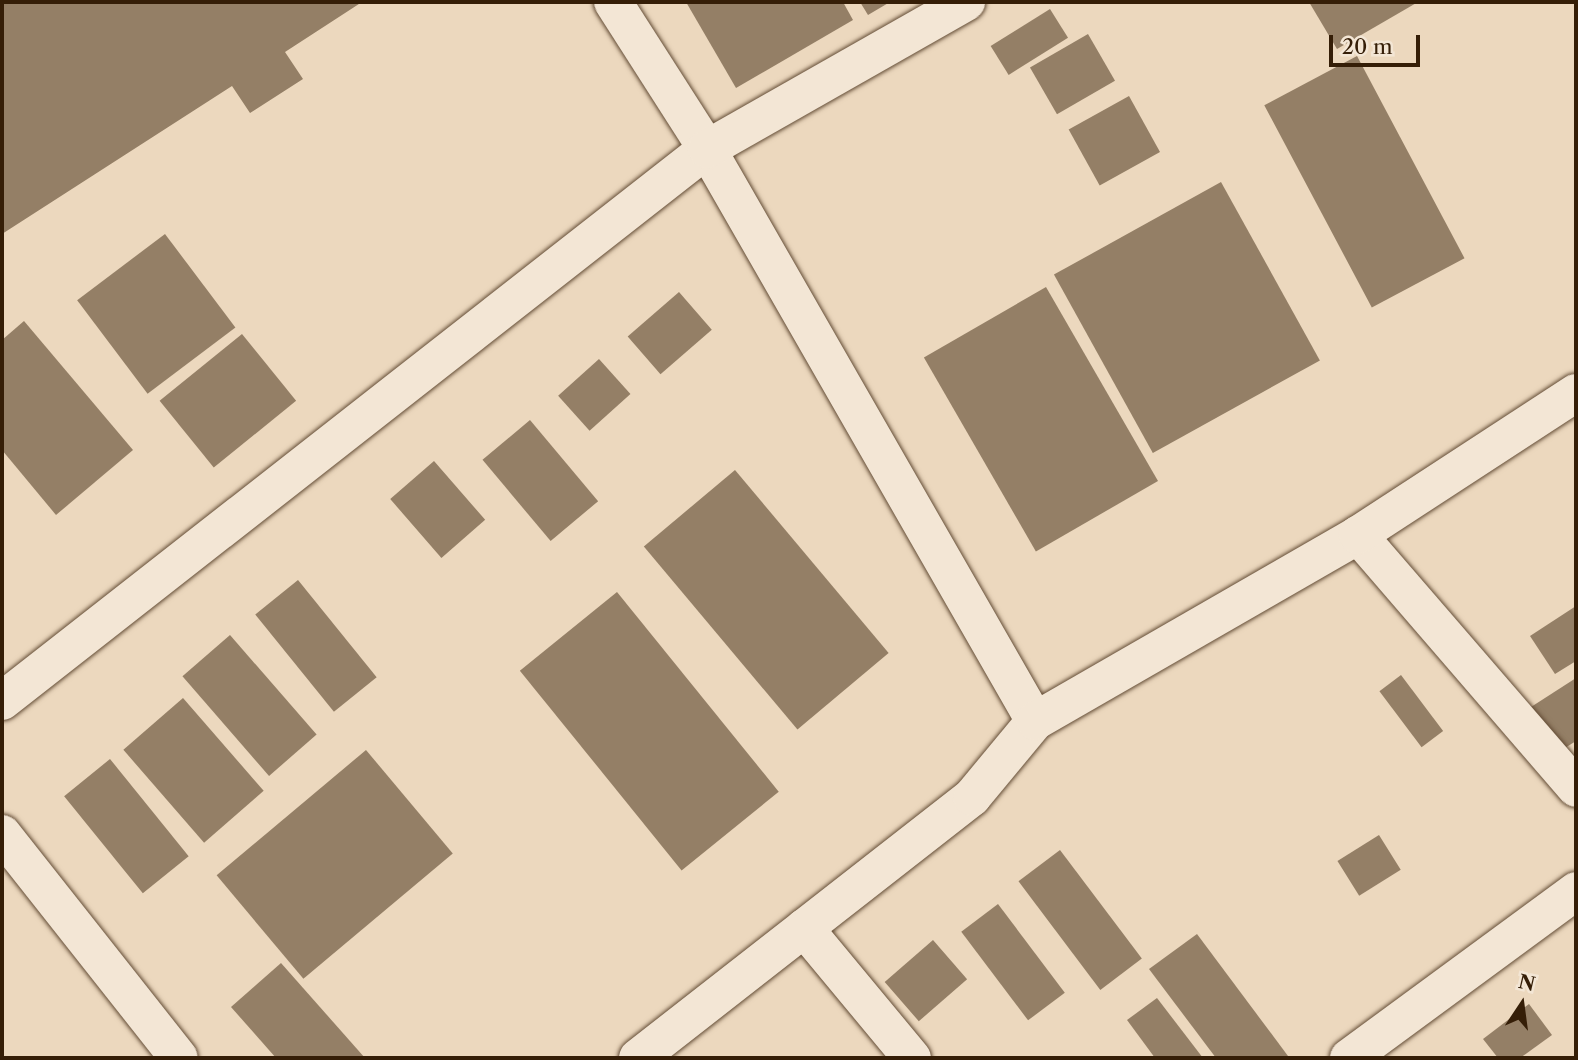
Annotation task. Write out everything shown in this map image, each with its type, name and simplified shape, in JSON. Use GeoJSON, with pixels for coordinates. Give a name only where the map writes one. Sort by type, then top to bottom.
{"type":"FeatureCollection","features":[{"type":"Feature","properties":{"kind":"street"},"geometry":{"type":"LineString","coordinates":[[613,2],[707,149],[1035,721]]}},
{"type":"Feature","properties":{"kind":"street"},"geometry":{"type":"LineString","coordinates":[[2,701],[707,149],[966,2]]}},
{"type":"Feature","properties":{"kind":"street"},"geometry":{"type":"LineString","coordinates":[[638,1058],[972,797],[1035,721],[1358,535],[1576,393]]}},
{"type":"Feature","properties":{"kind":"street"},"geometry":{"type":"LineString","coordinates":[[1358,535],[1576,788]]}},
{"type":"Feature","properties":{"kind":"street"},"geometry":{"type":"LineString","coordinates":[[2,835],[179,1058]]}},
{"type":"Feature","properties":{"kind":"street"},"geometry":{"type":"LineString","coordinates":[[1349,1058],[1576,891]]}},
{"type":"Feature","properties":{"kind":"street"},"geometry":{"type":"LineString","coordinates":[[804,928],[912,1058]]}},
{"type":"Feature","properties":{"kind":"building"},"geometry":{"type":"Polygon","coordinates":[[[2,2],[362,2],[285,52],[303,79],[250,113],[232,86],[2,234],[2,2]]]}},
{"type":"Feature","properties":{"kind":"building"},"geometry":{"type":"Polygon","coordinates":[[[686,2],[843,2],[853,20],[736,88],[686,2]]]}},
{"type":"Feature","properties":{"kind":"building"},"geometry":{"type":"Polygon","coordinates":[[[860,2],[890,2],[868,15],[860,2]]]}},
{"type":"Feature","properties":{"kind":"building"},"geometry":{"type":"Polygon","coordinates":[[[1309,2],[1418,2],[1337,49],[1309,2]]]}},
{"type":"Feature","properties":{"kind":"building"},"geometry":{"type":"Polygon","coordinates":[[[1050,9],[1068,38],[1009,75],[991,46],[1050,9]]]}},
{"type":"Feature","properties":{"kind":"building"},"geometry":{"type":"Polygon","coordinates":[[[1088,34],[1115,81],[1057,114],[1030,68],[1088,34]]]}},
{"type":"Feature","properties":{"kind":"building"},"geometry":{"type":"Polygon","coordinates":[[[1357,56],[1465,258],[1372,307],[1264,105],[1357,56]]]}},
{"type":"Feature","properties":{"kind":"building"},"geometry":{"type":"Polygon","coordinates":[[[1129,96],[1160,152],[1100,185],[1069,129],[1129,96]]]}},
{"type":"Feature","properties":{"kind":"building"},"geometry":{"type":"Polygon","coordinates":[[[1221,182],[1320,360],[1153,453],[1054,275],[1221,182]]]}},
{"type":"Feature","properties":{"kind":"building"},"geometry":{"type":"Polygon","coordinates":[[[165,234],[235,327],[148,394],[77,300],[165,234]]]}},
{"type":"Feature","properties":{"kind":"building"},"geometry":{"type":"Polygon","coordinates":[[[1046,287],[1158,481],[1036,551],[924,358],[1046,287]]]}},
{"type":"Feature","properties":{"kind":"building"},"geometry":{"type":"Polygon","coordinates":[[[679,292],[712,330],[660,374],[628,337],[679,292]]]}},
{"type":"Feature","properties":{"kind":"building"},"geometry":{"type":"Polygon","coordinates":[[[24,321],[133,450],[56,515],[2,450],[2,340],[24,321]]]}},
{"type":"Feature","properties":{"kind":"building"},"geometry":{"type":"Polygon","coordinates":[[[242,334],[296,401],[214,468],[160,401],[242,334]]]}},
{"type":"Feature","properties":{"kind":"building"},"geometry":{"type":"Polygon","coordinates":[[[599,359],[630,394],[590,431],[558,396],[599,359]]]}},
{"type":"Feature","properties":{"kind":"building"},"geometry":{"type":"Polygon","coordinates":[[[530,420],[598,501],[551,541],[483,460],[530,420]]]}},
{"type":"Feature","properties":{"kind":"building"},"geometry":{"type":"Polygon","coordinates":[[[434,461],[485,520],[441,558],[390,499],[434,461]]]}},
{"type":"Feature","properties":{"kind":"building"},"geometry":{"type":"Polygon","coordinates":[[[735,470],[889,653],[797,730],[644,546],[735,470]]]}},
{"type":"Feature","properties":{"kind":"building"},"geometry":{"type":"Polygon","coordinates":[[[298,580],[377,677],[334,712],[255,615],[298,580]]]}},
{"type":"Feature","properties":{"kind":"building"},"geometry":{"type":"Polygon","coordinates":[[[617,592],[779,792],[682,870],[520,671],[617,592]]]}},
{"type":"Feature","properties":{"kind":"building"},"geometry":{"type":"Polygon","coordinates":[[[1576,606],[1576,661],[1555,674],[1530,636],[1576,606]]]}},
{"type":"Feature","properties":{"kind":"building"},"geometry":{"type":"Polygon","coordinates":[[[230,635],[317,735],[269,776],[182,676],[230,635]]]}},
{"type":"Feature","properties":{"kind":"building"},"geometry":{"type":"Polygon","coordinates":[[[1401,675],[1443,731],[1422,747],[1379,691],[1401,675]]]}},
{"type":"Feature","properties":{"kind":"building"},"geometry":{"type":"Polygon","coordinates":[[[1576,678],[1576,741],[1560,751],[1531,707],[1576,678]]]}},
{"type":"Feature","properties":{"kind":"building"},"geometry":{"type":"Polygon","coordinates":[[[183,698],[264,791],[204,843],[123,750],[183,698]]]}},
{"type":"Feature","properties":{"kind":"building"},"geometry":{"type":"Polygon","coordinates":[[[366,750],[453,853],[303,979],[217,875],[366,750]]]}},
{"type":"Feature","properties":{"kind":"building"},"geometry":{"type":"Polygon","coordinates":[[[110,759],[189,856],[143,893],[64,796],[110,759]]]}},
{"type":"Feature","properties":{"kind":"building"},"geometry":{"type":"Polygon","coordinates":[[[1379,835],[1401,870],[1359,896],[1337,861],[1379,835]]]}},
{"type":"Feature","properties":{"kind":"building"},"geometry":{"type":"Polygon","coordinates":[[[1060,850],[1142,959],[1100,990],[1018,881],[1060,850]]]}},
{"type":"Feature","properties":{"kind":"building"},"geometry":{"type":"Polygon","coordinates":[[[998,904],[1065,993],[1028,1020],[961,932],[998,904]]]}},
{"type":"Feature","properties":{"kind":"building"},"geometry":{"type":"Polygon","coordinates":[[[1197,934],[1288,1056],[1216,1058],[1149,969],[1197,934]]]}},
{"type":"Feature","properties":{"kind":"building"},"geometry":{"type":"Polygon","coordinates":[[[933,940],[967,979],[919,1021],[885,982],[933,940]]]}},
{"type":"Feature","properties":{"kind":"building"},"geometry":{"type":"Polygon","coordinates":[[[281,963],[365,1058],[276,1058],[231,1007],[281,963]]]}},
{"type":"Feature","properties":{"kind":"building"},"geometry":{"type":"Polygon","coordinates":[[[1157,998],[1203,1058],[1155,1058],[1127,1020],[1157,998]]]}},
{"type":"Feature","properties":{"kind":"building"},"geometry":{"type":"Polygon","coordinates":[[[1529,1004],[1552,1035],[1520,1058],[1498,1058],[1483,1039],[1529,1004]]]}}]}
